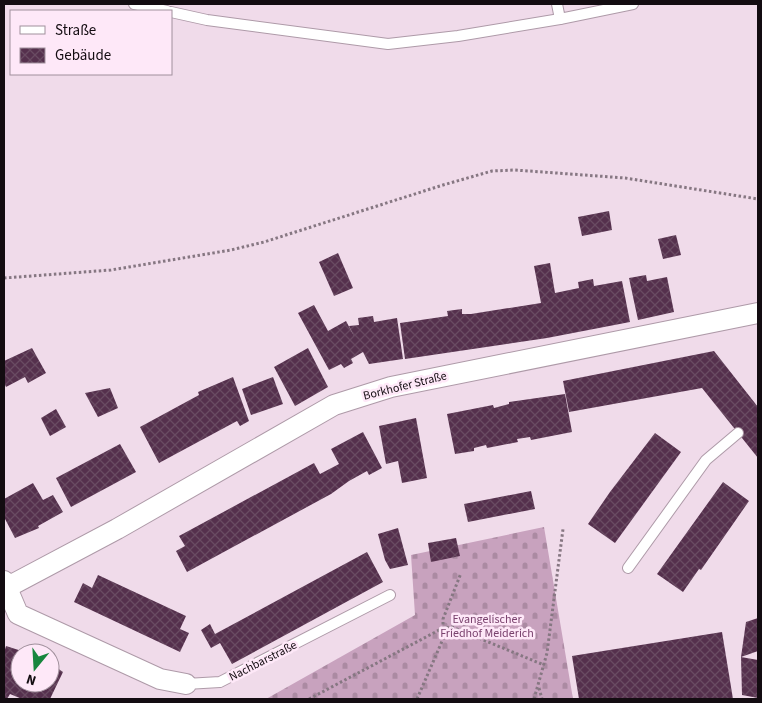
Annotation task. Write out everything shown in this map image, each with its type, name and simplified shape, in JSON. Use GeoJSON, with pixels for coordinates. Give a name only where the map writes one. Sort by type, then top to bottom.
{"type":"FeatureCollection","features":[{"type":"Feature","properties":{"kind":"street","name":"Borkhofer Straße"},"geometry":{"type":"LineString","coordinates":[[5,586],[117,529],[334,405],[391,387],[758,313]]}},
{"type":"Feature","properties":{"kind":"street","name":"Nachbarstraße"},"geometry":{"type":"LineString","coordinates":[[5,586],[18,614],[160,679],[186,684]]}},
{"type":"Feature","properties":{"kind":"lane"},"geometry":{"type":"LineString","coordinates":[[134,4],[162,10]]}},
{"type":"Feature","properties":{"kind":"lane"},"geometry":{"type":"LineString","coordinates":[[557,4],[560,19]]}},
{"type":"Feature","properties":{"kind":"lane"},"geometry":{"type":"LineString","coordinates":[[172,12],[207,20],[388,44],[560,19],[633,4]]}},
{"type":"Feature","properties":{"kind":"lane"},"geometry":{"type":"LineString","coordinates":[[628,568],[706,460],[738,433]]}},
{"type":"Feature","properties":{"kind":"lane","name":"Nachbarstraße"},"geometry":{"type":"LineString","coordinates":[[186,684],[220,682],[390,595]]}},
{"type":"Feature","properties":{"kind":"path"},"geometry":{"type":"LineString","coordinates":[[4,278],[111,270],[232,250],[264,242],[492,171],[515,170],[625,178],[758,199]]}},
{"type":"Feature","properties":{"kind":"path"},"geometry":{"type":"LineString","coordinates":[[534,699],[539,688],[544,665],[562,529]]}},
{"type":"Feature","properties":{"kind":"path"},"geometry":{"type":"LineString","coordinates":[[417,699],[443,638],[443,619],[461,573]]}},
{"type":"Feature","properties":{"kind":"path"},"geometry":{"type":"LineString","coordinates":[[309,699],[443,628],[452,627],[544,665]]}},
{"type":"Feature","properties":{"kind":"path"},"geometry":{"type":"LineString","coordinates":[[539,688],[542,699]]}},
{"type":"Feature","properties":{"kind":"green space","name":"Evangelischer Friedhof Meiderich"},"geometry":{"type":"Polygon","coordinates":[[[544,527],[573,699],[266,699],[415,615],[411,555],[544,527]]]}},
{"type":"Feature","properties":{"kind":"building"},"geometry":{"type":"Polygon","coordinates":[[[609,211],[612,230],[582,236],[578,217],[609,211]]]}},
{"type":"Feature","properties":{"kind":"building"},"geometry":{"type":"Polygon","coordinates":[[[676,235],[681,255],[663,259],[658,239],[676,235]]]}},
{"type":"Feature","properties":{"kind":"building"},"geometry":{"type":"Polygon","coordinates":[[[338,253],[353,288],[334,296],[319,262],[338,253]]]}},
{"type":"Feature","properties":{"kind":"building"},"geometry":{"type":"Polygon","coordinates":[[[550,263],[555,293],[579,288],[578,282],[593,279],[594,286],[622,281],[630,322],[547,338],[405,359],[400,323],[448,316],[447,311],[462,309],[462,314],[471,314],[541,303],[534,266],[550,263]]]}},
{"type":"Feature","properties":{"kind":"building"},"geometry":{"type":"Polygon","coordinates":[[[646,275],[647,281],[667,277],[674,312],[638,320],[629,278],[646,275]]]}},
{"type":"Feature","properties":{"kind":"building"},"geometry":{"type":"Polygon","coordinates":[[[314,305],[328,331],[346,321],[355,338],[349,326],[359,325],[358,318],[373,316],[374,322],[397,318],[403,359],[369,364],[363,352],[351,359],[353,363],[344,368],[341,364],[329,370],[298,313],[314,305]]]}},
{"type":"Feature","properties":{"kind":"building"},"geometry":{"type":"Polygon","coordinates":[[[32,348],[46,373],[28,383],[25,377],[6,387],[4,383],[4,361],[32,348]]]}},
{"type":"Feature","properties":{"kind":"building"},"geometry":{"type":"Polygon","coordinates":[[[308,348],[328,387],[295,406],[274,367],[308,348]]]}},
{"type":"Feature","properties":{"kind":"building"},"geometry":{"type":"Polygon","coordinates":[[[714,351],[758,407],[758,458],[702,388],[569,412],[563,381],[714,351]]]}},
{"type":"Feature","properties":{"kind":"building"},"geometry":{"type":"Polygon","coordinates":[[[233,377],[249,421],[240,426],[237,421],[159,463],[140,427],[199,395],[198,392],[233,377]]]}},
{"type":"Feature","properties":{"kind":"building"},"geometry":{"type":"Polygon","coordinates":[[[273,377],[283,404],[251,415],[242,389],[273,377]]]}},
{"type":"Feature","properties":{"kind":"building"},"geometry":{"type":"Polygon","coordinates":[[[110,388],[118,408],[98,417],[85,393],[110,388]]]}},
{"type":"Feature","properties":{"kind":"building"},"geometry":{"type":"Polygon","coordinates":[[[565,394],[572,432],[531,440],[530,437],[517,439],[518,442],[487,448],[486,445],[474,448],[474,451],[455,454],[447,414],[493,405],[494,408],[509,404],[509,402],[565,394]]]}},
{"type":"Feature","properties":{"kind":"building"},"geometry":{"type":"Polygon","coordinates":[[[56,409],[66,427],[50,436],[41,418],[56,409]]]}},
{"type":"Feature","properties":{"kind":"building"},"geometry":{"type":"Polygon","coordinates":[[[416,418],[427,478],[402,483],[398,461],[386,464],[379,426],[416,418]]]}},
{"type":"Feature","properties":{"kind":"building"},"geometry":{"type":"Polygon","coordinates":[[[363,432],[382,468],[369,475],[367,471],[331,494],[187,572],[176,551],[185,546],[179,536],[314,463],[320,474],[339,464],[331,449],[363,432]]]}},
{"type":"Feature","properties":{"kind":"building"},"geometry":{"type":"Polygon","coordinates":[[[655,433],[681,452],[615,543],[588,524],[655,433]]]}},
{"type":"Feature","properties":{"kind":"building"},"geometry":{"type":"Polygon","coordinates":[[[120,444],[136,472],[71,507],[56,478],[120,444]]]}},
{"type":"Feature","properties":{"kind":"building"},"geometry":{"type":"Polygon","coordinates":[[[723,482],[749,501],[701,570],[699,569],[683,592],[657,574],[723,482]]]}},
{"type":"Feature","properties":{"kind":"building"},"geometry":{"type":"Polygon","coordinates":[[[33,483],[43,500],[53,495],[63,512],[38,526],[39,528],[15,538],[4,517],[4,499],[33,483]]]}},
{"type":"Feature","properties":{"kind":"building"},"geometry":{"type":"Polygon","coordinates":[[[531,491],[535,509],[468,522],[464,504],[531,491]]]}},
{"type":"Feature","properties":{"kind":"building"},"geometry":{"type":"Polygon","coordinates":[[[398,528],[408,565],[390,569],[385,560],[378,534],[398,528]]]}},
{"type":"Feature","properties":{"kind":"building"},"geometry":{"type":"Polygon","coordinates":[[[456,538],[460,556],[431,562],[428,543],[456,538]]]}},
{"type":"Feature","properties":{"kind":"building"},"geometry":{"type":"Polygon","coordinates":[[[367,552],[383,582],[232,664],[220,643],[211,648],[201,630],[210,624],[215,634],[367,552]]]}},
{"type":"Feature","properties":{"kind":"building"},"geometry":{"type":"Polygon","coordinates":[[[98,575],[186,616],[180,629],[189,633],[180,652],[74,602],[83,583],[92,588],[98,575]]]}},
{"type":"Feature","properties":{"kind":"building"},"geometry":{"type":"Polygon","coordinates":[[[758,618],[758,651],[741,657],[746,622],[758,618]]]}},
{"type":"Feature","properties":{"kind":"building"},"geometry":{"type":"Polygon","coordinates":[[[722,632],[733,699],[579,699],[572,656],[722,632]]]}},
{"type":"Feature","properties":{"kind":"building"},"geometry":{"type":"Polygon","coordinates":[[[6,646],[10,647],[10,693],[53,693],[50,699],[22,699],[10,694],[7,699],[4,698],[4,653],[6,646]]]}},
{"type":"Feature","properties":{"kind":"building"},"geometry":{"type":"Polygon","coordinates":[[[741,657],[758,660],[758,698],[742,695],[741,657]]]}}]}
